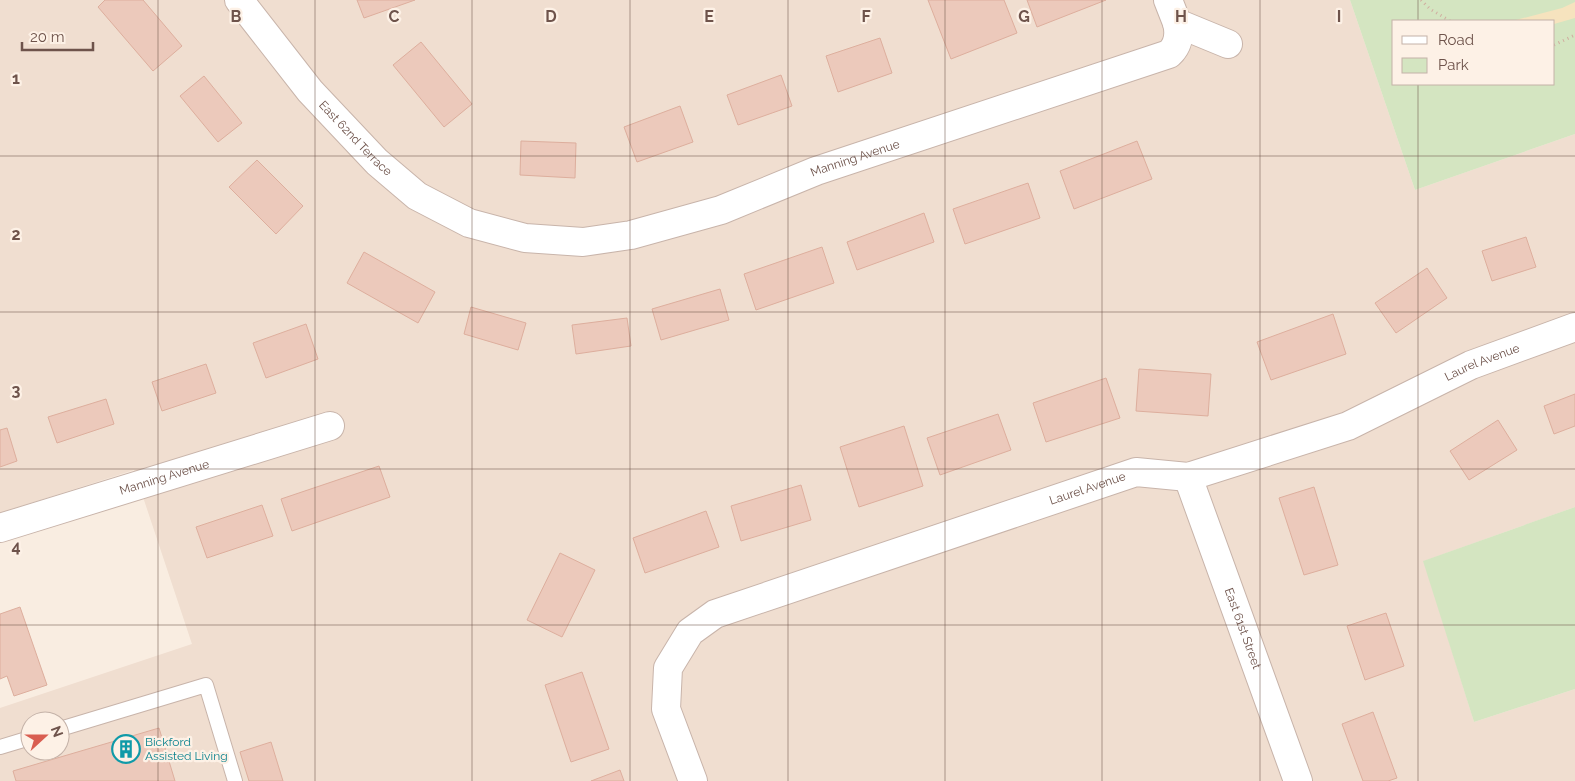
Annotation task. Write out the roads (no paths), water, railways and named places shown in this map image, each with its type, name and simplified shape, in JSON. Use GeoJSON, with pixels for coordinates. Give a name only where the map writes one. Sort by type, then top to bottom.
{"type":"FeatureCollection","features":[{"type":"Feature","properties":{"kind":"street","name":"East 62nd Terrace"},"geometry":{"type":"LineString","coordinates":[[239,0],[310,92],[377,162],[417,196],[469,223],[505,233]]}},
{"type":"Feature","properties":{"kind":"street","name":"Manning Avenue"},"geometry":{"type":"LineString","coordinates":[[505,233],[525,238],[583,242],[631,235],[721,210],[816,171],[1169,54],[1176,48],[1178,30],[1172,12]]}},
{"type":"Feature","properties":{"kind":"street"},"geometry":{"type":"LineString","coordinates":[[1172,12],[1228,44]]}},
{"type":"Feature","properties":{"kind":"street","name":"Laurel Avenue"},"geometry":{"type":"LineString","coordinates":[[693,781],[666,709],[668,668],[690,632],[715,614],[1136,472],[1188,477],[1348,426],[1471,364],[1575,327]]}},
{"type":"Feature","properties":{"kind":"street","name":"Manning Avenue"},"geometry":{"type":"LineString","coordinates":[[0,528],[330,426]]}},
{"type":"Feature","properties":{"kind":"street","name":"East 61st Street"},"geometry":{"type":"LineString","coordinates":[[1188,477],[1298,781]]}},
{"type":"Feature","properties":{"kind":"lane"},"geometry":{"type":"LineString","coordinates":[[70,726],[206,685],[235,781]]}},
{"type":"Feature","properties":{"kind":"lane"},"geometry":{"type":"LineString","coordinates":[[0,746],[20,741]]}},
{"type":"Feature","properties":{"kind":"place","name":"Bickford Assisted Living"},"geometry":{"type":"Point","coordinates":[126,749]}}]}
